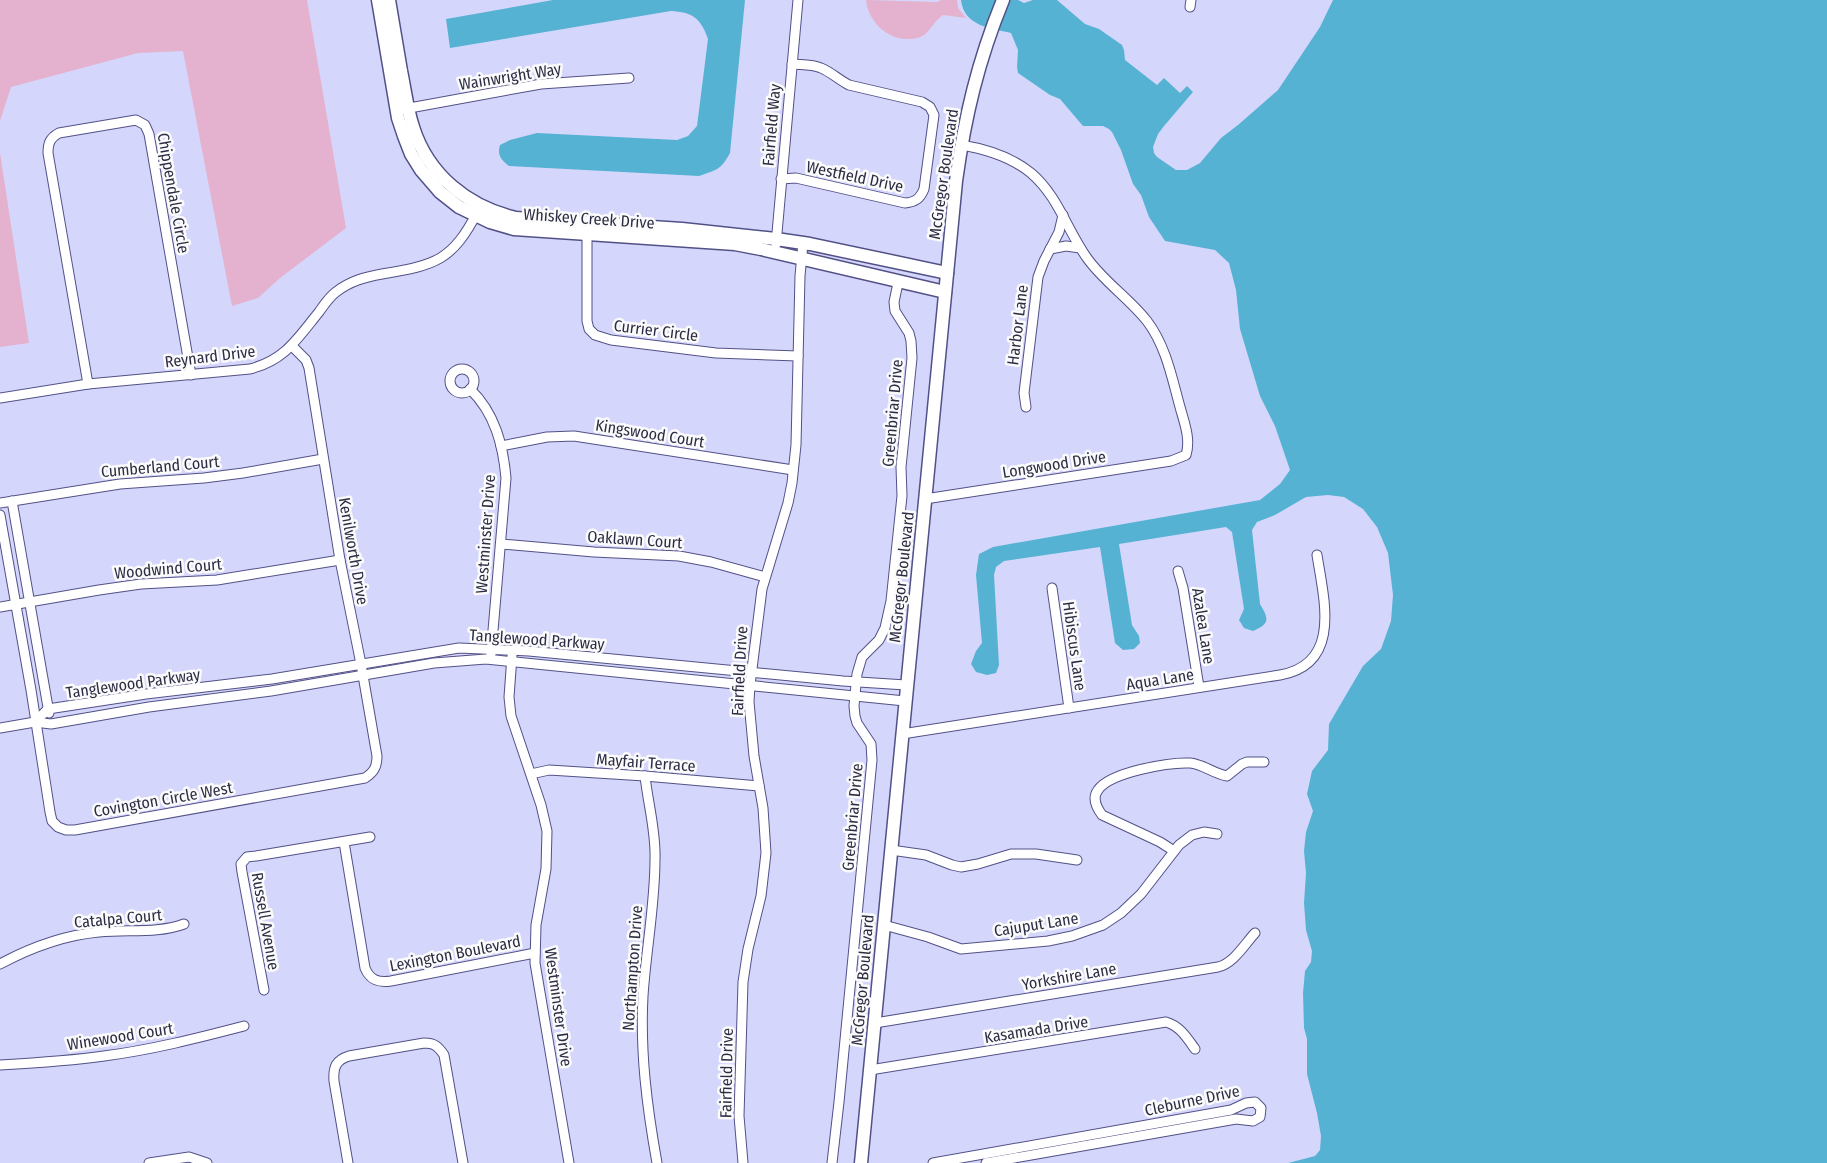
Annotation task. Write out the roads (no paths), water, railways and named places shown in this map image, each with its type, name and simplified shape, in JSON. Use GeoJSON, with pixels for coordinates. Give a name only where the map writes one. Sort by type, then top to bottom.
{"type":"FeatureCollection","features":[{"type":"Feature","properties":{"kind":"street","name":"Whiskey Creek Drive"},"geometry":{"type":"LineString","coordinates":[[378,0],[402,109],[419,145],[433,166],[444,180],[477,211],[493,212],[516,218],[587,229],[744,246],[945,292]]}},
{"type":"Feature","properties":{"kind":"street","name":"Whiskey Creek Drive"},"geometry":{"type":"LineString","coordinates":[[389,0],[402,109]]}},
{"type":"Feature","properties":{"kind":"street","name":"Fairfield Way"},"geometry":{"type":"LineString","coordinates":[[775,252],[798,0]]}},
{"type":"Feature","properties":{"kind":"street","name":"McGregor Boulevard"},"geometry":{"type":"LineString","coordinates":[[861,1163],[906,685],[961,145],[970,96],[988,36],[1003,0]]}},
{"type":"Feature","properties":{"kind":"street","name":"Westfield Drive"},"geometry":{"type":"LineString","coordinates":[[781,178],[796,178],[905,203],[913,202],[921,197],[924,189],[934,116],[930,107],[922,102],[840,81],[822,68],[792,64]]}},
{"type":"Feature","properties":{"kind":"street","name":"Wainwright Way"},"geometry":{"type":"LineString","coordinates":[[402,109],[542,84],[629,78]]}},
{"type":"Feature","properties":{"kind":"street","name":"Chippendale Circle"},"geometry":{"type":"LineString","coordinates":[[88,384],[48,145],[52,137],[59,132],[136,120],[145,125],[149,134],[191,374]]}},
{"type":"Feature","properties":{"kind":"street"},"geometry":{"type":"LineString","coordinates":[[961,145],[995,153],[1023,167],[1042,183],[1063,215],[1080,248]]}},
{"type":"Feature","properties":{"kind":"street","name":"Reynard Drive"},"geometry":{"type":"LineString","coordinates":[[0,398],[88,384],[250,369],[260,366],[278,358],[292,346],[326,302],[343,287],[362,278],[416,268],[436,262],[452,251],[477,211]]}},
{"type":"Feature","properties":{"kind":"street","name":"Harbor Lane"},"geometry":{"type":"LineString","coordinates":[[1026,407],[1024,387],[1038,277],[1059,232],[1063,215]]}},
{"type":"Feature","properties":{"kind":"street","name":"Whiskey Creek Drive"},"geometry":{"type":"LineString","coordinates":[[587,229],[682,229],[776,239],[947,273]]}},
{"type":"Feature","properties":{"kind":"street","name":"Currier Circle"},"geometry":{"type":"LineString","coordinates":[[587,229],[587,320],[595,335],[611,340],[716,353],[798,356]]}},
{"type":"Feature","properties":{"kind":"street","name":"Fairfield Drive"},"geometry":{"type":"LineString","coordinates":[[744,1163],[739,1116],[743,982],[748,949],[761,896],[766,853],[763,808],[751,723],[750,685],[759,606],[765,576],[788,503],[796,445],[803,243]]}},
{"type":"Feature","properties":{"kind":"street"},"geometry":{"type":"LineString","coordinates":[[1050,249],[1066,246],[1080,248]]}},
{"type":"Feature","properties":{"kind":"street","name":"Longwood Drive"},"geometry":{"type":"LineString","coordinates":[[925,500],[1171,461],[1186,455],[1189,446],[1186,430],[1168,365],[1158,338],[1142,316],[1099,273],[1080,248]]}},
{"type":"Feature","properties":{"kind":"street","name":"Greenbriar Drive"},"geometry":{"type":"LineString","coordinates":[[832,1163],[872,760],[871,744],[857,724],[854,716],[856,674],[862,657],[880,640],[885,628],[891,601],[902,496],[900,467],[912,358],[909,333],[896,310],[894,302],[898,282]]}},
{"type":"Feature","properties":{"kind":"street","name":"Kenilworth Drive"},"geometry":{"type":"LineString","coordinates":[[292,346],[306,360],[309,368],[340,560],[377,756],[376,766]]}},
{"type":"Feature","properties":{"kind":"street","name":"Westminster Drive"},"geometry":{"type":"LineString","coordinates":[[470,389],[488,410],[501,446],[506,478],[491,660]]}},
{"type":"Feature","properties":{"kind":"street","name":"Kingswood Court"},"geometry":{"type":"LineString","coordinates":[[501,446],[547,437],[583,437],[793,470]]}},
{"type":"Feature","properties":{"kind":"street","name":"Cumberland Court"},"geometry":{"type":"LineString","coordinates":[[0,503],[120,484],[204,478],[243,473],[323,459]]}},
{"type":"Feature","properties":{"kind":"street","name":"Tanglewood Parkway"},"geometry":{"type":"LineString","coordinates":[[12,501],[51,724]]}},
{"type":"Feature","properties":{"kind":"street"},"geometry":{"type":"LineString","coordinates":[[0,515],[35,722],[0,728]]}},
{"type":"Feature","properties":{"kind":"street","name":"Oaklawn Court"},"geometry":{"type":"LineString","coordinates":[[501,544],[594,552],[679,556],[765,576]]}},
{"type":"Feature","properties":{"kind":"street","name":"Aqua Lane"},"geometry":{"type":"LineString","coordinates":[[902,734],[1288,674],[1297,670],[1311,659],[1323,637],[1326,620],[1317,555]]}},
{"type":"Feature","properties":{"kind":"street","name":"Woodwind Court"},"geometry":{"type":"LineString","coordinates":[[0,607],[141,584],[217,580],[340,560]]}},
{"type":"Feature","properties":{"kind":"street","name":"Azalea Lane"},"geometry":{"type":"LineString","coordinates":[[1178,571],[1183,588],[1199,687]]}},
{"type":"Feature","properties":{"kind":"street","name":"Hibiscus Lane"},"geometry":{"type":"LineString","coordinates":[[1052,588],[1069,708]]}},
{"type":"Feature","properties":{"kind":"street","name":"Tanglewood Parkway"},"geometry":{"type":"LineString","coordinates":[[35,722],[48,709],[255,681],[459,648],[491,648],[906,685]]}},
{"type":"Feature","properties":{"kind":"street","name":"Westminster Drive"},"geometry":{"type":"LineString","coordinates":[[513,650],[509,697],[511,716],[546,823],[548,849],[536,925],[534,953],[569,1163]]}},
{"type":"Feature","properties":{"kind":"street","name":"Tanglewood Parkway"},"geometry":{"type":"LineString","coordinates":[[35,722],[51,724],[459,660],[512,661],[905,701]]}},
{"type":"Feature","properties":{"kind":"street"},"geometry":{"type":"LineString","coordinates":[[255,681],[257,693]]}},
{"type":"Feature","properties":{"kind":"street"},"geometry":{"type":"LineString","coordinates":[[151,694],[153,707]]}},
{"type":"Feature","properties":{"kind":"street","name":"Covington Circle West"},"geometry":{"type":"LineString","coordinates":[[35,722],[52,821],[58,827],[66,830],[346,782],[365,778],[373,773],[376,766]]}},
{"type":"Feature","properties":{"kind":"street"},"geometry":{"type":"LineString","coordinates":[[1174,851],[1160,842],[1102,815],[1097,808],[1095,799],[1098,790],[1122,775],[1135,770],[1192,763],[1217,774],[1227,776],[1247,762],[1264,762]]}},
{"type":"Feature","properties":{"kind":"street","name":"Mayfair Terrace"},"geometry":{"type":"LineString","coordinates":[[531,774],[549,770],[759,786]]}},
{"type":"Feature","properties":{"kind":"street","name":"Northampton Drive"},"geometry":{"type":"LineString","coordinates":[[645,776],[656,860],[643,995],[642,1045],[645,1091],[657,1163]]}},
{"type":"Feature","properties":{"kind":"street","name":"Cajuput Lane"},"geometry":{"type":"LineString","coordinates":[[884,925],[928,937],[961,949],[1048,941],[1072,936],[1103,925],[1121,913],[1141,894],[1179,845],[1192,835],[1204,832],[1217,834]]}},
{"type":"Feature","properties":{"kind":"street"},"geometry":{"type":"LineString","coordinates":[[344,842],[370,837]]}},
{"type":"Feature","properties":{"kind":"street","name":"Lexington Boulevard"},"geometry":{"type":"LineString","coordinates":[[344,842],[364,959],[368,975],[375,981],[391,982],[534,953]]}},
{"type":"Feature","properties":{"kind":"street","name":"Russell Avenue"},"geometry":{"type":"LineString","coordinates":[[264,990],[241,864],[248,858],[275,852],[344,842]]}},
{"type":"Feature","properties":{"kind":"street"},"geometry":{"type":"LineString","coordinates":[[891,850],[926,855],[961,867],[1011,854],[1036,854],[1077,860]]}},
{"type":"Feature","properties":{"kind":"street","name":"Catalpa Court"},"geometry":{"type":"LineString","coordinates":[[0,964],[36,948],[80,935],[126,930],[161,931],[184,924]]}},
{"type":"Feature","properties":{"kind":"street","name":"Yorkshire Lane"},"geometry":{"type":"LineString","coordinates":[[875,1023],[1218,967],[1226,965],[1255,933]]}},
{"type":"Feature","properties":{"kind":"street","name":"Kasamada Drive"},"geometry":{"type":"LineString","coordinates":[[870,1070],[1166,1022],[1174,1024],[1195,1050]]}},
{"type":"Feature","properties":{"kind":"street","name":"Winewood Court"},"geometry":{"type":"LineString","coordinates":[[0,1066],[61,1062],[104,1056],[173,1044],[244,1026]]}},
{"type":"Feature","properties":{"kind":"street"},"geometry":{"type":"LineString","coordinates":[[348,1163],[334,1081],[333,1072],[336,1064],[341,1058],[349,1056],[432,1043],[444,1055],[463,1163]]}},
{"type":"Feature","properties":{"kind":"street","name":"Cleburne Drive"},"geometry":{"type":"LineString","coordinates":[[933,1163],[1066,1144],[1236,1119],[1253,1121],[1260,1117],[1261,1108],[1254,1102],[1246,1103],[1231,1110],[1066,1144],[986,1163]]}},
{"type":"Feature","properties":{"kind":"street"},"geometry":{"type":"LineString","coordinates":[[149,1163],[189,1158],[207,1163]]}},
{"type":"Feature","properties":{"kind":"water"},"geometry":{"type":"Polygon","coordinates":[[[553,0],[745,0],[730,153],[721,166],[714,171],[699,176],[509,166],[504,162],[499,154],[500,145],[510,140],[537,133],[677,140],[688,136],[697,126],[708,39],[699,21],[685,13],[671,11],[450,48],[446,19],[553,0]]]}},
{"type":"Feature","properties":{"kind":"water"},"geometry":{"type":"Polygon","coordinates":[[[961,0],[1018,0],[1024,3],[1033,0],[1057,0],[1085,24],[1099,29],[1122,45],[1125,60],[1157,85],[1164,78],[1180,93],[1187,86],[1193,92],[1158,134],[1153,147],[1157,157],[1176,170],[1187,170],[1200,163],[1221,138],[1278,90],[1320,27],[1333,0],[1827,0],[1827,1163],[1288,1163],[1315,1156],[1320,1150],[1321,1136],[1307,1074],[1307,1039],[1304,1028],[1303,993],[1305,971],[1311,962],[1312,951],[1306,930],[1304,903],[1306,873],[1304,851],[1306,832],[1313,811],[1307,794],[1312,771],[1328,750],[1329,724],[1363,666],[1381,649],[1391,621],[1393,595],[1388,553],[1377,527],[1363,509],[1344,497],[1328,495],[1306,497],[1275,515],[1257,522],[1252,530],[1260,604],[1266,620],[1263,626],[1253,631],[1244,628],[1239,620],[1244,609],[1232,532],[1226,527],[1119,544],[1132,625],[1139,636],[1140,643],[1134,649],[1123,650],[1115,643],[1100,547],[1004,561],[996,567],[994,575],[999,665],[996,673],[987,675],[976,672],[971,664],[976,651],[982,643],[976,575],[979,554],[993,547],[1260,500],[1280,484],[1290,470],[1275,426],[1260,396],[1240,329],[1236,290],[1229,263],[1215,250],[1165,241],[1149,217],[1112,132],[1103,126],[1083,126],[1060,99],[1050,95],[1018,73],[1018,50],[1011,33],[987,27],[973,21],[963,9],[961,0]]]}}]}
